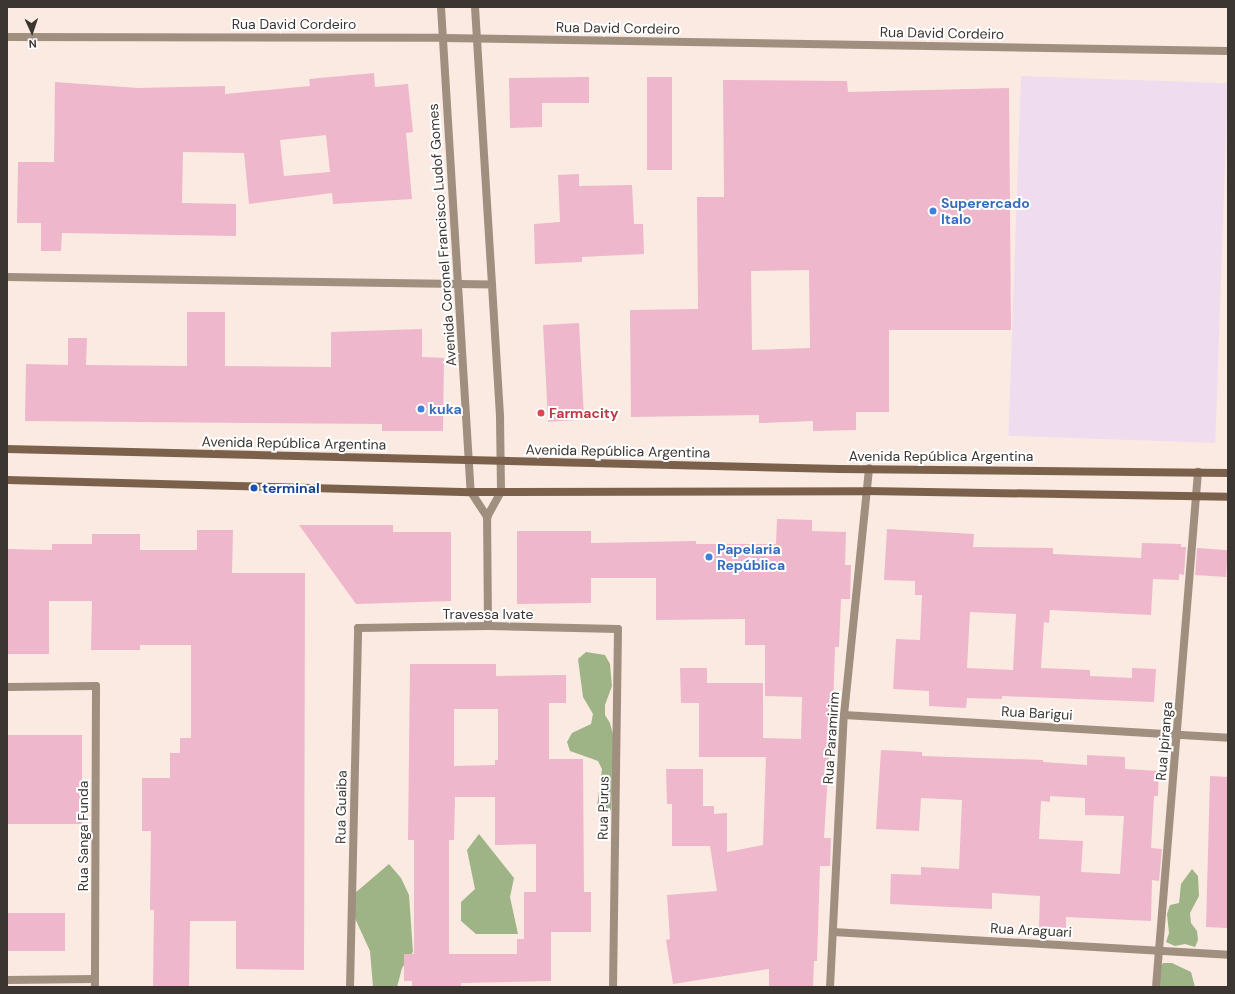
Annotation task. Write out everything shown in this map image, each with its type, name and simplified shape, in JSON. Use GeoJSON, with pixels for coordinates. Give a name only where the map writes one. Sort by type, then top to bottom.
{"type":"FeatureCollection","features":[{"type":"Feature","properties":{"kind":"main road","name":"Avenida República Argentina"},"geometry":{"type":"LineString","coordinates":[[7,449],[469,461],[1228,473]]}},
{"type":"Feature","properties":{"kind":"main road"},"geometry":{"type":"LineString","coordinates":[[7,480],[471,492],[866,490],[1228,497]]}},
{"type":"Feature","properties":{"kind":"street","name":"Avenida Coronel Francisco Ludof Gomes"},"geometry":{"type":"LineString","coordinates":[[441,7],[471,492]]}},
{"type":"Feature","properties":{"kind":"street"},"geometry":{"type":"LineString","coordinates":[[475,7],[501,461],[501,492],[487,517],[488,626]]}},
{"type":"Feature","properties":{"kind":"street","name":"Rua David Cordeiro"},"geometry":{"type":"LineString","coordinates":[[7,37],[477,38],[1228,51]]}},
{"type":"Feature","properties":{"kind":"street"},"geometry":{"type":"LineString","coordinates":[[7,277],[492,285]]}},
{"type":"Feature","properties":{"kind":"street","name":"Rua Paramirim"},"geometry":{"type":"LineString","coordinates":[[830,987],[844,715],[866,490],[870,468]]}},
{"type":"Feature","properties":{"kind":"street","name":"Rua Ipiranga"},"geometry":{"type":"LineString","coordinates":[[1156,987],[1157,951],[1177,735],[1198,472]]}},
{"type":"Feature","properties":{"kind":"street"},"geometry":{"type":"LineString","coordinates":[[471,492],[487,517]]}},
{"type":"Feature","properties":{"kind":"street","name":"Travessa Ivate"},"geometry":{"type":"LineString","coordinates":[[358,628],[488,626],[618,629]]}},
{"type":"Feature","properties":{"kind":"street","name":"Rua Guaiba"},"geometry":{"type":"LineString","coordinates":[[350,987],[358,628]]}},
{"type":"Feature","properties":{"kind":"street","name":"Rua Purus"},"geometry":{"type":"LineString","coordinates":[[613,987],[618,629]]}},
{"type":"Feature","properties":{"kind":"street","name":"Rua Sanga Funda"},"geometry":{"type":"LineString","coordinates":[[7,687],[96,686],[95,983]]}},
{"type":"Feature","properties":{"kind":"street","name":"Rua Barigui"},"geometry":{"type":"LineString","coordinates":[[844,715],[1228,738]]}},
{"type":"Feature","properties":{"kind":"street","name":"Rua Araguari"},"geometry":{"type":"LineString","coordinates":[[833,932],[1228,955]]}},
{"type":"Feature","properties":{"kind":"street"},"geometry":{"type":"LineString","coordinates":[[7,980],[95,983]]}},
{"type":"Feature","properties":{"kind":"shaded area"},"geometry":{"type":"Polygon","coordinates":[[[1021,76],[1228,83],[1215,443],[1008,436],[1021,76]]]}},
{"type":"Feature","properties":{"kind":"green space"},"geometry":{"type":"Polygon","coordinates":[[[586,652],[605,655],[610,664],[612,686],[605,705],[605,715],[610,723],[615,742],[611,810],[597,807],[602,769],[598,761],[570,751],[567,742],[572,733],[591,724],[593,714],[583,697],[578,659],[586,652]]]}},
{"type":"Feature","properties":{"kind":"green space"},"geometry":{"type":"Polygon","coordinates":[[[479,834],[514,878],[510,897],[518,934],[476,934],[461,921],[461,902],[475,889],[467,850],[479,834]]]}},
{"type":"Feature","properties":{"kind":"green space"},"geometry":{"type":"Polygon","coordinates":[[[389,864],[401,878],[409,895],[413,952],[402,968],[397,987],[373,987],[370,951],[353,914],[355,893],[389,864]]]}},
{"type":"Feature","properties":{"kind":"green space"},"geometry":{"type":"Polygon","coordinates":[[[1192,869],[1198,876],[1199,896],[1190,913],[1191,923],[1197,931],[1198,940],[1195,947],[1185,944],[1175,946],[1166,942],[1169,933],[1167,914],[1170,905],[1179,903],[1181,884],[1192,869]]]}},
{"type":"Feature","properties":{"kind":"green space"},"geometry":{"type":"Polygon","coordinates":[[[1163,963],[1172,963],[1191,972],[1195,987],[1160,987],[1156,972],[1163,963]]]}},
{"type":"Feature","properties":{"kind":"building"},"geometry":{"type":"Polygon","coordinates":[[[374,73],[375,87],[408,84],[413,132],[406,133],[412,199],[333,204],[332,193],[249,204],[244,153],[183,152],[182,203],[236,204],[236,236],[62,233],[61,251],[41,251],[41,223],[17,223],[18,162],[54,162],[55,82],[138,88],[225,86],[225,94],[310,86],[309,79],[374,73]],[[326,135],[280,140],[284,176],[330,172],[326,135]]]}},
{"type":"Feature","properties":{"kind":"building"},"geometry":{"type":"Polygon","coordinates":[[[589,77],[589,103],[542,103],[542,127],[510,128],[509,78],[589,77]]]}},
{"type":"Feature","properties":{"kind":"building"},"geometry":{"type":"Polygon","coordinates":[[[647,77],[672,77],[672,170],[647,170],[647,77]]]}},
{"type":"Feature","properties":{"kind":"building"},"geometry":{"type":"Polygon","coordinates":[[[723,80],[847,81],[848,92],[1009,88],[1011,330],[889,330],[889,412],[856,412],[856,430],[813,431],[813,421],[759,423],[759,415],[631,417],[630,310],[698,309],[697,197],[724,197],[723,80]],[[809,270],[751,271],[752,350],[810,348],[809,270]]]}},
{"type":"Feature","properties":{"kind":"building"},"geometry":{"type":"Polygon","coordinates":[[[579,174],[579,186],[632,185],[634,224],[643,224],[644,254],[582,257],[582,262],[535,264],[534,224],[560,222],[558,175],[579,174]]]}},
{"type":"Feature","properties":{"kind":"building"},"geometry":{"type":"Polygon","coordinates":[[[187,312],[225,312],[225,366],[331,367],[331,332],[422,329],[422,357],[444,358],[443,431],[382,431],[382,424],[25,421],[26,364],[68,365],[68,338],[87,338],[86,365],[187,366],[187,312]]]}},
{"type":"Feature","properties":{"kind":"building"},"geometry":{"type":"Polygon","coordinates":[[[579,323],[584,420],[548,422],[543,325],[579,323]]]}},
{"type":"Feature","properties":{"kind":"building"},"geometry":{"type":"Polygon","coordinates":[[[777,519],[812,520],[812,531],[846,532],[845,565],[851,565],[850,599],[841,599],[839,647],[835,647],[832,740],[830,740],[824,838],[831,838],[830,866],[820,866],[817,961],[814,961],[813,987],[769,987],[769,969],[673,984],[666,940],[670,939],[667,895],[717,891],[710,846],[672,846],[672,804],[667,804],[666,769],[703,769],[703,806],[714,806],[714,814],[727,813],[727,852],[763,845],[766,757],[699,757],[699,703],[681,703],[680,668],[707,668],[707,683],[763,683],[763,738],[801,739],[802,697],[765,696],[765,645],[745,645],[745,619],[656,620],[656,578],[591,578],[591,603],[517,604],[517,531],[591,531],[591,543],[696,541],[696,544],[776,544],[777,519]]]}},
{"type":"Feature","properties":{"kind":"building"},"geometry":{"type":"Polygon","coordinates":[[[299,525],[393,525],[393,532],[451,532],[451,601],[356,604],[299,525]]]}},
{"type":"Feature","properties":{"kind":"building"},"geometry":{"type":"Polygon","coordinates":[[[887,529],[974,534],[973,547],[1053,548],[1053,554],[1141,558],[1142,543],[1181,544],[1181,547],[1186,547],[1184,575],[1179,574],[1179,580],[1153,579],[1151,615],[1050,610],[1049,623],[1044,622],[1041,668],[1090,670],[1090,676],[1132,678],[1132,668],[1156,669],[1154,702],[1002,696],[1002,699],[967,698],[966,708],[929,706],[929,691],[893,689],[896,639],[920,640],[922,595],[915,595],[915,581],[884,580],[887,529]],[[970,612],[967,668],[1013,670],[1016,614],[970,612]]]}},
{"type":"Feature","properties":{"kind":"building"},"geometry":{"type":"Polygon","coordinates":[[[197,530],[233,530],[232,573],[305,573],[304,970],[236,969],[236,921],[190,921],[189,987],[153,987],[154,910],[150,910],[151,831],[142,831],[142,778],[170,778],[170,753],[180,753],[180,738],[191,738],[191,645],[140,645],[140,650],[91,650],[92,601],[49,601],[49,654],[7,654],[7,549],[52,550],[52,544],[92,544],[92,534],[140,534],[140,550],[197,550],[197,530]]]}},
{"type":"Feature","properties":{"kind":"building"},"geometry":{"type":"Polygon","coordinates":[[[1197,548],[1228,550],[1226,577],[1195,575],[1197,548]]]}},
{"type":"Feature","properties":{"kind":"building"},"geometry":{"type":"Polygon","coordinates":[[[410,664],[496,664],[496,676],[566,675],[566,703],[549,703],[549,759],[583,759],[584,892],[591,892],[591,932],[551,932],[551,981],[461,983],[461,987],[412,987],[412,981],[404,981],[404,954],[414,954],[414,840],[408,840],[410,664]],[[454,709],[454,766],[495,765],[495,760],[498,760],[498,709],[454,709]],[[455,797],[454,840],[449,840],[449,954],[517,954],[517,939],[524,939],[524,892],[536,892],[536,844],[495,845],[495,797],[455,797]]]}},
{"type":"Feature","properties":{"kind":"building"},"geometry":{"type":"Polygon","coordinates":[[[7,735],[82,735],[82,824],[7,824],[7,735]]]}},
{"type":"Feature","properties":{"kind":"building"},"geometry":{"type":"Polygon","coordinates":[[[881,750],[922,752],[922,756],[1043,760],[1043,762],[1087,765],[1087,755],[1125,757],[1125,769],[1159,771],[1158,796],[1154,796],[1151,848],[1162,849],[1159,881],[1152,880],[1151,921],[1066,917],[1066,929],[1039,928],[1040,896],[992,893],[992,909],[890,904],[891,874],[921,875],[921,867],[959,869],[962,800],[921,798],[919,831],[876,829],[881,750]],[[1050,796],[1050,802],[1041,801],[1039,839],[1083,841],[1081,872],[1120,874],[1124,816],[1085,815],[1085,798],[1050,796]]]}},
{"type":"Feature","properties":{"kind":"building"},"geometry":{"type":"Polygon","coordinates":[[[1210,776],[1228,777],[1228,928],[1206,927],[1210,776]]]}},
{"type":"Feature","properties":{"kind":"building"},"geometry":{"type":"Polygon","coordinates":[[[7,913],[65,913],[65,951],[7,951],[7,913]]]}},
{"type":"Feature","properties":{"kind":"place","name":"Superercado Italo"},"geometry":{"type":"Point","coordinates":[933,211]}},
{"type":"Feature","properties":{"kind":"place","name":"kuka"},"geometry":{"type":"Point","coordinates":[421,409]}},
{"type":"Feature","properties":{"kind":"place","name":"Farmacity"},"geometry":{"type":"Point","coordinates":[541,413]}},
{"type":"Feature","properties":{"kind":"place","name":"terminal"},"geometry":{"type":"Point","coordinates":[254,488]}},
{"type":"Feature","properties":{"kind":"place","name":"Papelaria República"},"geometry":{"type":"Point","coordinates":[709,557]}}]}
